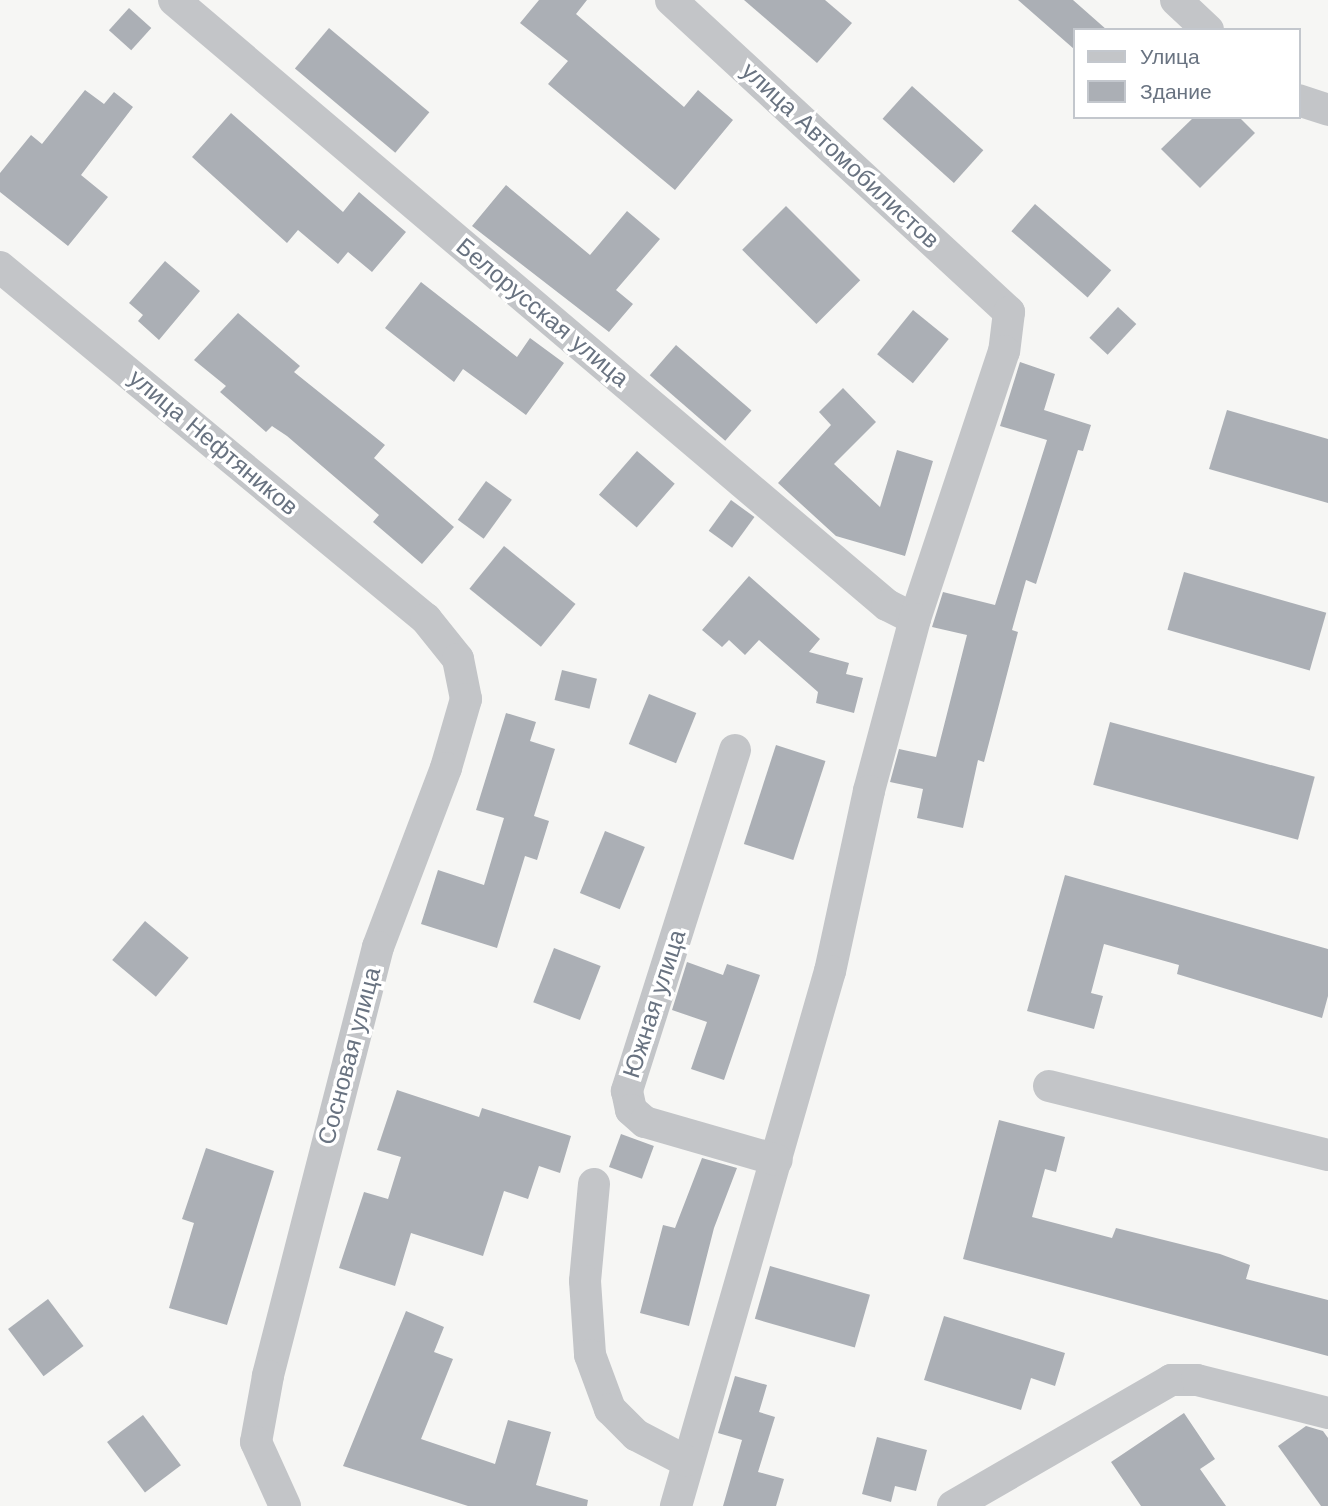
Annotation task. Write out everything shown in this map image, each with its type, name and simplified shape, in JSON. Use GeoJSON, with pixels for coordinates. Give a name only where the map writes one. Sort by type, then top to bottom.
{"type":"FeatureCollection","features":[{"type":"Feature","properties":{"kind":"street","name":"Белорусская улица"},"geometry":{"type":"LineString","coordinates":[[174,0],[887,605],[915,619]]}},
{"type":"Feature","properties":{"kind":"street","name":"улица Автомобилистов"},"geometry":{"type":"LineString","coordinates":[[671,0],[1009,312],[1004,351],[915,619]]}},
{"type":"Feature","properties":{"kind":"street"},"geometry":{"type":"LineString","coordinates":[[1176,0],[1206,28]]}},
{"type":"Feature","properties":{"kind":"street"},"geometry":{"type":"LineString","coordinates":[[1300,101],[1328,110]]}},
{"type":"Feature","properties":{"kind":"street","name":"улица Нефтяников"},"geometry":{"type":"LineString","coordinates":[[0,267],[426,619]]}},
{"type":"Feature","properties":{"kind":"street","name":"Сосновая улица"},"geometry":{"type":"LineString","coordinates":[[285,1506],[256,1442],[268,1376],[378,947],[446,768],[466,699],[458,659],[426,619]]}},
{"type":"Feature","properties":{"kind":"street"},"geometry":{"type":"LineString","coordinates":[[676,1506],[686,1461],[777,1160],[830,971],[869,791],[915,619]]}},
{"type":"Feature","properties":{"kind":"street","name":"Южная улица"},"geometry":{"type":"LineString","coordinates":[[735,750],[627,1091],[631,1110],[645,1122],[777,1160]]}},
{"type":"Feature","properties":{"kind":"street"},"geometry":{"type":"LineString","coordinates":[[1049,1086],[1328,1155]]}},
{"type":"Feature","properties":{"kind":"street"},"geometry":{"type":"LineString","coordinates":[[594,1184],[585,1281],[590,1355],[610,1409],[636,1435],[686,1461]]}},
{"type":"Feature","properties":{"kind":"street"},"geometry":{"type":"LineString","coordinates":[[953,1506],[1171,1380],[1197,1380],[1328,1413]]}},
{"type":"Feature","properties":{"kind":"building"},"geometry":{"type":"Polygon","coordinates":[[[539,0],[587,0],[576,14],[684,107],[698,90],[733,120],[675,190],[548,84],[568,61],[520,23],[539,0]]]}},
{"type":"Feature","properties":{"kind":"building"},"geometry":{"type":"Polygon","coordinates":[[[744,0],[825,0],[852,23],[817,63],[744,0]]]}},
{"type":"Feature","properties":{"kind":"building"},"geometry":{"type":"Polygon","coordinates":[[[1018,0],[1073,0],[1105,28],[1072,28],[1072,47],[1018,0]]]}},
{"type":"Feature","properties":{"kind":"building"},"geometry":{"type":"Polygon","coordinates":[[[129,8],[151,28],[131,50],[109,30],[129,8]]]}},
{"type":"Feature","properties":{"kind":"building"},"geometry":{"type":"Polygon","coordinates":[[[329,28],[429,112],[395,153],[295,69],[329,28]]]}},
{"type":"Feature","properties":{"kind":"building"},"geometry":{"type":"Polygon","coordinates":[[[912,86],[983,150],[954,183],[883,119],[912,86]]]}},
{"type":"Feature","properties":{"kind":"building"},"geometry":{"type":"Polygon","coordinates":[[[85,90],[104,104],[114,92],[133,107],[81,175],[108,197],[68,246],[0,192],[0,173],[31,135],[42,144],[85,90]]]}},
{"type":"Feature","properties":{"kind":"building"},"geometry":{"type":"Polygon","coordinates":[[[231,113],[343,212],[359,192],[406,232],[372,272],[348,252],[338,264],[298,230],[287,243],[192,157],[231,113]]]}},
{"type":"Feature","properties":{"kind":"building"},"geometry":{"type":"Polygon","coordinates":[[[1192,119],[1241,119],[1255,133],[1200,188],[1161,149],[1192,119]]]}},
{"type":"Feature","properties":{"kind":"building"},"geometry":{"type":"Polygon","coordinates":[[[506,185],[590,255],[627,211],[660,239],[616,290],[633,304],[609,332],[472,226],[506,185]]]}},
{"type":"Feature","properties":{"kind":"building"},"geometry":{"type":"Polygon","coordinates":[[[1035,204],[1111,270],[1088,297],[1011,231],[1035,204]]]}},
{"type":"Feature","properties":{"kind":"building"},"geometry":{"type":"Polygon","coordinates":[[[786,206],[860,280],[816,324],[742,250],[786,206]]]}},
{"type":"Feature","properties":{"kind":"building"},"geometry":{"type":"Polygon","coordinates":[[[165,261],[200,291],[159,340],[138,321],[143,315],[129,303],[165,261]]]}},
{"type":"Feature","properties":{"kind":"building"},"geometry":{"type":"Polygon","coordinates":[[[421,282],[517,357],[530,338],[564,363],[526,415],[463,369],[454,382],[385,328],[421,282]]]}},
{"type":"Feature","properties":{"kind":"building"},"geometry":{"type":"Polygon","coordinates":[[[1118,307],[1136,324],[1108,355],[1089,338],[1118,307]]]}},
{"type":"Feature","properties":{"kind":"building"},"geometry":{"type":"Polygon","coordinates":[[[913,310],[949,339],[913,383],[877,354],[913,310]]]}},
{"type":"Feature","properties":{"kind":"building"},"geometry":{"type":"Polygon","coordinates":[[[238,313],[300,366],[294,372],[385,445],[374,458],[454,527],[422,564],[373,522],[379,515],[287,436],[272,426],[266,432],[220,392],[226,386],[194,360],[238,313]]]}},
{"type":"Feature","properties":{"kind":"building"},"geometry":{"type":"Polygon","coordinates":[[[676,345],[751,411],[725,441],[650,375],[676,345]]]}},
{"type":"Feature","properties":{"kind":"building"},"geometry":{"type":"Polygon","coordinates":[[[1020,362],[1055,374],[1044,410],[1091,425],[1083,451],[1078,450],[1036,584],[1026,580],[1012,630],[1018,632],[984,762],[978,760],[963,828],[917,818],[923,789],[890,782],[899,749],[936,757],[967,635],[932,627],[943,592],[995,605],[1047,440],[1000,426],[1020,362]]]}},
{"type":"Feature","properties":{"kind":"building"},"geometry":{"type":"Polygon","coordinates":[[[843,388],[876,422],[834,464],[880,507],[897,450],[933,461],[905,556],[836,536],[778,483],[831,425],[819,412],[843,388]]]}},
{"type":"Feature","properties":{"kind":"building"},"geometry":{"type":"Polygon","coordinates":[[[1227,410],[1328,439],[1328,503],[1209,469],[1227,410]]]}},
{"type":"Feature","properties":{"kind":"building"},"geometry":{"type":"Polygon","coordinates":[[[637,451],[675,484],[637,528],[599,495],[637,451]]]}},
{"type":"Feature","properties":{"kind":"building"},"geometry":{"type":"Polygon","coordinates":[[[486,481],[512,500],[484,539],[458,520],[486,481]]]}},
{"type":"Feature","properties":{"kind":"building"},"geometry":{"type":"Polygon","coordinates":[[[731,500],[754,517],[732,548],[709,531],[731,500]]]}},
{"type":"Feature","properties":{"kind":"building"},"geometry":{"type":"Polygon","coordinates":[[[504,546],[575,604],[541,647],[469,589],[504,546]]]}},
{"type":"Feature","properties":{"kind":"building"},"geometry":{"type":"Polygon","coordinates":[[[1184,572],[1326,613],[1310,670],[1167,630],[1184,572]]]}},
{"type":"Feature","properties":{"kind":"building"},"geometry":{"type":"Polygon","coordinates":[[[749,576],[820,639],[809,652],[849,663],[846,674],[863,678],[854,713],[816,703],[818,692],[759,640],[745,655],[729,640],[722,647],[702,630],[749,576]]]}},
{"type":"Feature","properties":{"kind":"building"},"geometry":{"type":"Polygon","coordinates":[[[562,670],[597,679],[589,709],[555,700],[562,670]]]}},
{"type":"Feature","properties":{"kind":"building"},"geometry":{"type":"Polygon","coordinates":[[[649,694],[696,713],[676,763],[629,744],[649,694]]]}},
{"type":"Feature","properties":{"kind":"building"},"geometry":{"type":"Polygon","coordinates":[[[506,713],[536,722],[530,741],[555,749],[534,816],[549,821],[537,860],[525,856],[497,948],[421,924],[438,870],[484,885],[504,818],[476,810],[506,713]]]}},
{"type":"Feature","properties":{"kind":"building"},"geometry":{"type":"Polygon","coordinates":[[[1110,722],[1315,777],[1298,840],[1093,785],[1110,722]]]}},
{"type":"Feature","properties":{"kind":"building"},"geometry":{"type":"Polygon","coordinates":[[[776,745],[825,761],[793,860],[744,844],[776,745]]]}},
{"type":"Feature","properties":{"kind":"building"},"geometry":{"type":"Polygon","coordinates":[[[605,831],[645,847],[620,909],[580,893],[605,831]]]}},
{"type":"Feature","properties":{"kind":"building"},"geometry":{"type":"Polygon","coordinates":[[[1065,875],[1328,949],[1328,996],[1322,1018],[1177,974],[1179,965],[1104,944],[1091,993],[1103,996],[1094,1029],[1027,1011],[1065,875]]]}},
{"type":"Feature","properties":{"kind":"building"},"geometry":{"type":"Polygon","coordinates":[[[145,921],[189,958],[156,997],[112,960],[145,921]]]}},
{"type":"Feature","properties":{"kind":"building"},"geometry":{"type":"Polygon","coordinates":[[[554,948],[601,966],[580,1020],[533,1002],[554,948]]]}},
{"type":"Feature","properties":{"kind":"building"},"geometry":{"type":"Polygon","coordinates":[[[687,962],[723,975],[727,964],[760,975],[724,1080],[691,1069],[707,1022],[672,1010],[687,962]]]}},
{"type":"Feature","properties":{"kind":"building"},"geometry":{"type":"Polygon","coordinates":[[[397,1090],[479,1117],[482,1108],[571,1136],[560,1173],[539,1166],[528,1199],[504,1191],[483,1256],[411,1233],[395,1286],[339,1268],[364,1192],[388,1199],[401,1157],[377,1150],[397,1090]]]}},
{"type":"Feature","properties":{"kind":"building"},"geometry":{"type":"Polygon","coordinates":[[[999,1120],[1065,1137],[1056,1172],[1045,1169],[1032,1217],[1112,1238],[1116,1228],[1220,1254],[1250,1265],[1246,1279],[1328,1300],[1328,1356],[963,1259],[999,1120]]]}},
{"type":"Feature","properties":{"kind":"building"},"geometry":{"type":"Polygon","coordinates":[[[621,1134],[654,1146],[642,1179],[609,1167],[621,1134]]]}},
{"type":"Feature","properties":{"kind":"building"},"geometry":{"type":"Polygon","coordinates":[[[206,1148],[274,1171],[227,1325],[169,1308],[194,1223],[182,1219],[206,1148]]]}},
{"type":"Feature","properties":{"kind":"building"},"geometry":{"type":"Polygon","coordinates":[[[702,1158],[737,1168],[714,1228],[689,1326],[640,1313],[663,1225],[675,1228],[702,1158]]]}},
{"type":"Feature","properties":{"kind":"building"},"geometry":{"type":"Polygon","coordinates":[[[770,1266],[870,1295],[855,1348],[755,1319],[770,1266]]]}},
{"type":"Feature","properties":{"kind":"building"},"geometry":{"type":"Polygon","coordinates":[[[48,1299],[84,1346],[44,1376],[8,1329],[48,1299]]]}},
{"type":"Feature","properties":{"kind":"building"},"geometry":{"type":"Polygon","coordinates":[[[406,1311],[444,1327],[434,1352],[453,1359],[421,1439],[495,1464],[508,1420],[551,1432],[536,1485],[588,1500],[587,1506],[468,1506],[343,1466],[406,1311]]]}},
{"type":"Feature","properties":{"kind":"building"},"geometry":{"type":"Polygon","coordinates":[[[944,1316],[1065,1353],[1055,1386],[1031,1378],[1021,1410],[924,1380],[944,1316]]]}},
{"type":"Feature","properties":{"kind":"building"},"geometry":{"type":"Polygon","coordinates":[[[735,1376],[767,1385],[759,1412],[775,1417],[758,1472],[784,1479],[776,1506],[723,1506],[742,1440],[718,1433],[735,1376]]]}},
{"type":"Feature","properties":{"kind":"building"},"geometry":{"type":"Polygon","coordinates":[[[1184,1413],[1215,1459],[1200,1469],[1226,1506],[1141,1506],[1111,1462],[1184,1413]]]}},
{"type":"Feature","properties":{"kind":"building"},"geometry":{"type":"Polygon","coordinates":[[[143,1415],[181,1465],[145,1492],[107,1442],[143,1415]]]}},
{"type":"Feature","properties":{"kind":"building"},"geometry":{"type":"Polygon","coordinates":[[[1306,1426],[1323,1431],[1328,1438],[1328,1506],[1321,1506],[1278,1446],[1306,1426]]]}},
{"type":"Feature","properties":{"kind":"building"},"geometry":{"type":"Polygon","coordinates":[[[877,1437],[927,1450],[916,1491],[895,1486],[891,1502],[862,1494],[877,1437]]]}}]}
